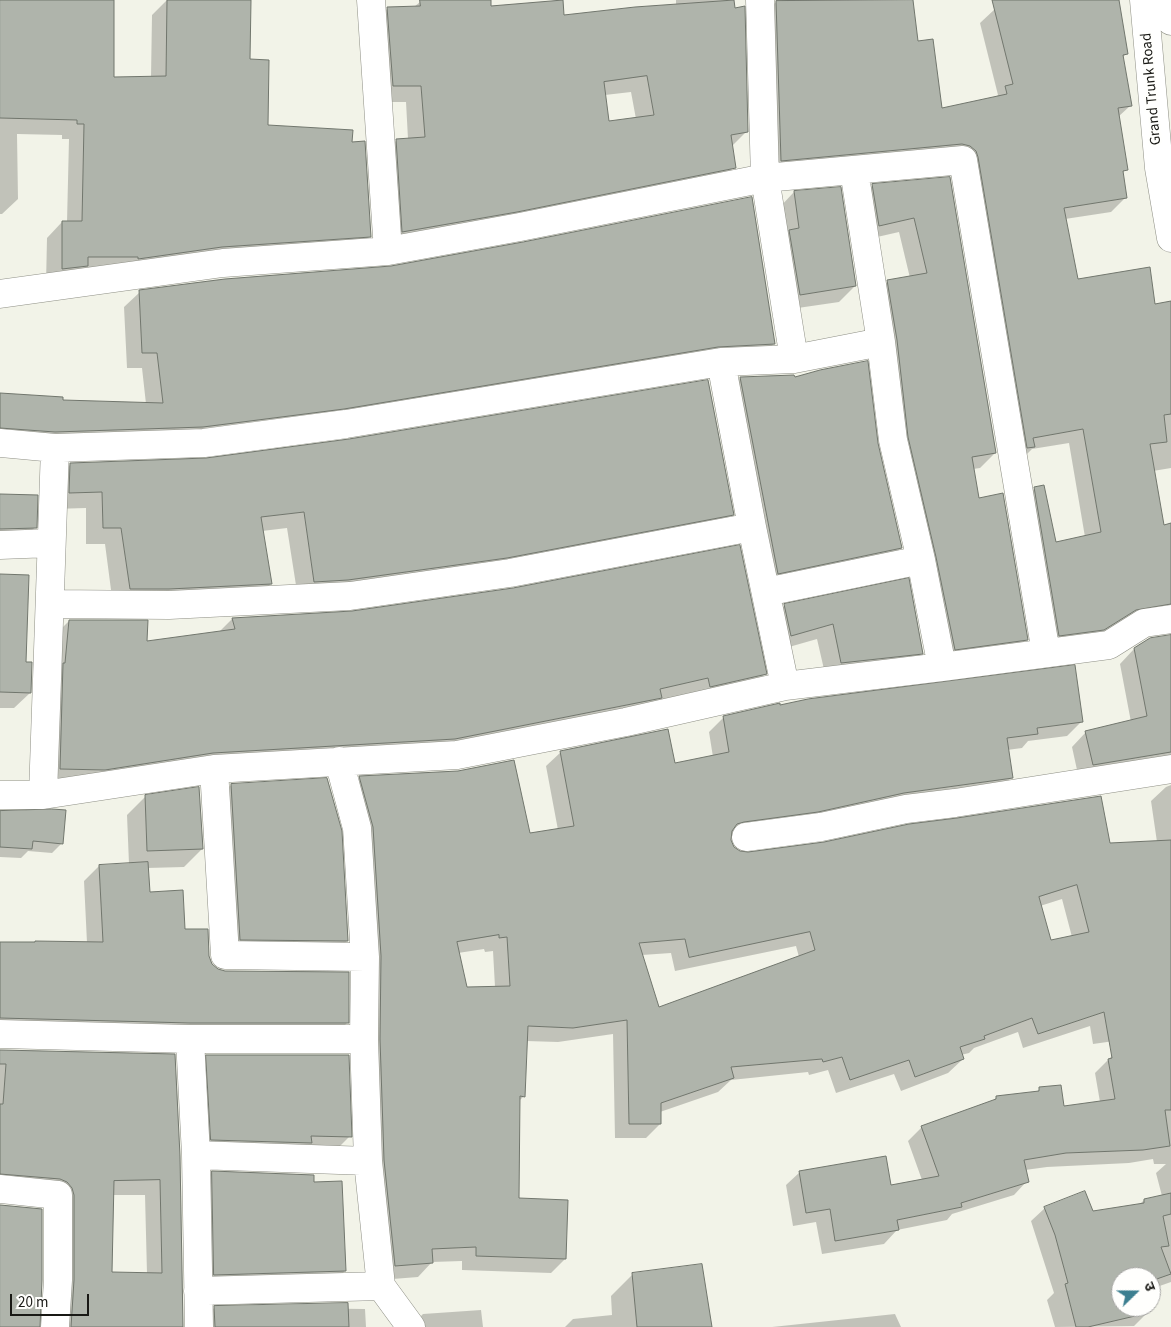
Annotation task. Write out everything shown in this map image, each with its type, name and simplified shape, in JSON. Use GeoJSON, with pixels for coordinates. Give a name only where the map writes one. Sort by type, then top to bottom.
{"type":"FeatureCollection","features":[{"type":"Feature","properties":{"kind":"main road"},"geometry":{"type":"LineString","coordinates":[[372,0],[388,251]]}},
{"type":"Feature","properties":{"kind":"main road"},"geometry":{"type":"LineString","coordinates":[[760,0],[765,178],[794,359]]}},
{"type":"Feature","properties":{"kind":"main road","name":"Grand Trunk Road"},"geometry":{"type":"LineString","coordinates":[[1144,0],[1159,168],[1171,238]]}},
{"type":"Feature","properties":{"kind":"main road","name":"Grand Trunk Road"},"geometry":{"type":"LineString","coordinates":[[1168,0],[1171,21]]}},
{"type":"Feature","properties":{"kind":"main road"},"geometry":{"type":"LineString","coordinates":[[0,294],[223,262],[388,251],[520,227],[765,178],[963,160],[1046,652]]}},
{"type":"Feature","properties":{"kind":"main road"},"geometry":{"type":"LineString","coordinates":[[854,170],[881,342],[893,440],[921,560],[942,667]]}},
{"type":"Feature","properties":{"kind":"main road"},"geometry":{"type":"LineString","coordinates":[[0,443],[55,448],[204,443],[346,424],[721,362],[794,359],[881,342]]}},
{"type":"Feature","properties":{"kind":"main road"},"geometry":{"type":"LineString","coordinates":[[721,362],[752,527],[785,686]]}},
{"type":"Feature","properties":{"kind":"main road"},"geometry":{"type":"LineString","coordinates":[[43,795],[55,448]]}},
{"type":"Feature","properties":{"kind":"main road"},"geometry":{"type":"LineString","coordinates":[[50,604],[169,604],[350,596],[510,573],[752,527]]}},
{"type":"Feature","properties":{"kind":"main road"},"geometry":{"type":"LineString","coordinates":[[0,544],[51,544]]}},
{"type":"Feature","properties":{"kind":"main road"},"geometry":{"type":"LineString","coordinates":[[766,592],[921,560]]}},
{"type":"Feature","properties":{"kind":"main road"},"geometry":{"type":"LineString","coordinates":[[0,794],[43,795],[214,770],[457,755],[626,722],[785,686],[1046,652],[1108,646],[1144,623],[1171,619]]}},
{"type":"Feature","properties":{"kind":"main road"},"geometry":{"type":"LineString","coordinates":[[339,761],[357,828],[365,957],[364,1039],[368,1161],[381,1286],[411,1327]]}},
{"type":"Feature","properties":{"kind":"main road"},"geometry":{"type":"LineString","coordinates":[[746,837],[821,827],[906,808],[955,803],[1171,769]]}},
{"type":"Feature","properties":{"kind":"main road"},"geometry":{"type":"LineString","coordinates":[[214,770],[225,955],[365,957]]}},
{"type":"Feature","properties":{"kind":"main road"},"geometry":{"type":"LineString","coordinates":[[0,1034],[190,1039],[364,1039]]}},
{"type":"Feature","properties":{"kind":"main road"},"geometry":{"type":"LineString","coordinates":[[190,1039],[196,1155],[199,1327]]}},
{"type":"Feature","properties":{"kind":"main road"},"geometry":{"type":"LineString","coordinates":[[196,1155],[368,1161]]}},
{"type":"Feature","properties":{"kind":"main road"},"geometry":{"type":"LineString","coordinates":[[0,1189],[58,1195],[58,1280],[55,1327]]}},
{"type":"Feature","properties":{"kind":"main road"},"geometry":{"type":"LineString","coordinates":[[198,1291],[381,1286]]}},
{"type":"Feature","properties":{"kind":"building"},"geometry":{"type":"Polygon","coordinates":[[[0,0],[114,0],[114,77],[166,76],[167,0],[251,0],[250,59],[269,60],[268,125],[353,130],[352,142],[365,141],[371,237],[222,247],[138,259],[138,257],[88,257],[88,266],[62,269],[62,221],[82,221],[84,124],[77,124],[77,120],[0,118],[0,0]]]}},
{"type":"Feature","properties":{"kind":"building"},"geometry":{"type":"Polygon","coordinates":[[[420,0],[491,0],[491,6],[563,0],[564,15],[635,7],[734,0],[735,8],[745,6],[748,132],[731,135],[736,168],[517,212],[402,232],[396,139],[425,137],[421,86],[393,86],[387,7],[420,6],[420,0]],[[647,76],[604,82],[609,121],[654,115],[647,76]]]}},
{"type":"Feature","properties":{"kind":"building"},"geometry":{"type":"Polygon","coordinates":[[[913,0],[918,41],[933,39],[942,108],[1007,94],[1005,86],[1013,84],[992,0],[1119,0],[1128,54],[1123,55],[1132,106],[1118,108],[1128,170],[1123,171],[1127,198],[1064,208],[1078,279],[1150,267],[1155,304],[1171,301],[1171,414],[1164,415],[1167,442],[1150,444],[1164,525],[1171,523],[1171,604],[1136,610],[1104,630],[1059,636],[1034,487],[1044,485],[1056,542],[1101,532],[1083,429],[1033,438],[1035,447],[1027,448],[976,151],[970,146],[962,144],[781,161],[776,1],[913,0]]]}},
{"type":"Feature","properties":{"kind":"building"},"geometry":{"type":"Polygon","coordinates":[[[950,177],[996,453],[972,457],[979,498],[1003,493],[1028,640],[955,650],[908,437],[897,340],[887,280],[927,273],[914,218],[879,226],[872,184],[950,177]]]}},
{"type":"Feature","properties":{"kind":"building"},"geometry":{"type":"Polygon","coordinates":[[[841,187],[856,286],[800,295],[789,230],[799,228],[794,191],[841,187]]]}},
{"type":"Feature","properties":{"kind":"building"},"geometry":{"type":"Polygon","coordinates":[[[752,197],[775,344],[718,347],[344,409],[203,427],[55,432],[0,428],[0,393],[63,397],[63,400],[163,403],[157,353],[142,353],[139,290],[225,279],[391,266],[752,197]]]}},
{"type":"Feature","properties":{"kind":"building"},"geometry":{"type":"Polygon","coordinates":[[[868,361],[878,443],[902,548],[778,574],[740,377],[794,375],[795,377],[868,361]]]}},
{"type":"Feature","properties":{"kind":"building"},"geometry":{"type":"Polygon","coordinates":[[[708,380],[734,515],[507,558],[348,580],[314,582],[304,512],[261,517],[272,584],[130,589],[121,528],[103,528],[102,492],[69,493],[70,463],[206,458],[349,439],[708,380]]]}},
{"type":"Feature","properties":{"kind":"building"},"geometry":{"type":"Polygon","coordinates":[[[0,494],[38,495],[37,528],[0,529],[0,494]]]}},
{"type":"Feature","properties":{"kind":"building"},"geometry":{"type":"Polygon","coordinates":[[[740,545],[767,674],[710,687],[708,678],[660,689],[662,698],[455,739],[213,753],[105,770],[60,769],[63,663],[65,663],[69,620],[148,620],[147,641],[235,629],[232,618],[352,611],[513,588],[740,545]]]}},
{"type":"Feature","properties":{"kind":"building"},"geometry":{"type":"Polygon","coordinates":[[[0,574],[29,575],[26,662],[32,662],[31,693],[0,692],[0,574]]]}},
{"type":"Feature","properties":{"kind":"building"},"geometry":{"type":"Polygon","coordinates":[[[909,578],[923,654],[841,663],[833,624],[791,636],[784,604],[909,578]]]}},
{"type":"Feature","properties":{"kind":"building"},"geometry":{"type":"Polygon","coordinates":[[[1171,635],[1171,752],[1093,765],[1085,731],[1147,716],[1134,648],[1150,638],[1171,635]]]}},
{"type":"Feature","properties":{"kind":"building"},"geometry":{"type":"Polygon","coordinates":[[[1075,665],[1083,722],[1037,728],[1038,734],[1007,738],[1013,778],[904,793],[818,812],[744,822],[737,824],[732,831],[731,840],[734,847],[740,851],[748,852],[824,842],[909,824],[1101,796],[1110,843],[1171,840],[1171,1110],[1165,1110],[1170,1146],[1143,1150],[1066,1153],[1024,1160],[1029,1182],[961,1203],[962,1207],[897,1220],[899,1230],[835,1241],[830,1209],[806,1213],[799,1171],[886,1156],[891,1185],[939,1176],[921,1126],[996,1099],[996,1096],[1039,1091],[1039,1087],[1061,1085],[1064,1106],[1115,1099],[1108,1059],[1112,1058],[1104,1012],[1038,1034],[1032,1018],[984,1036],[985,1039],[960,1047],[964,1059],[915,1077],[909,1060],[850,1080],[842,1057],[823,1062],[822,1059],[731,1067],[734,1078],[661,1103],[661,1124],[629,1124],[627,1020],[573,1028],[528,1026],[525,1097],[520,1096],[519,1198],[568,1200],[566,1259],[476,1256],[476,1247],[432,1249],[433,1263],[395,1266],[384,1160],[380,1039],[381,956],[373,827],[359,776],[458,771],[514,760],[530,833],[574,826],[560,751],[668,729],[675,763],[729,752],[723,716],[780,703],[780,705],[808,699],[1075,665]],[[1077,885],[1039,897],[1051,940],[1089,932],[1077,885]],[[810,932],[689,957],[685,939],[639,943],[659,1007],[815,950],[810,932]],[[499,935],[457,942],[467,987],[510,986],[507,937],[499,938],[499,935]]]}},
{"type":"Feature","properties":{"kind":"building"},"geometry":{"type":"Polygon","coordinates":[[[327,778],[342,831],[348,941],[240,940],[231,784],[327,778]]]}},
{"type":"Feature","properties":{"kind":"building"},"geometry":{"type":"Polygon","coordinates":[[[199,787],[203,849],[147,851],[145,795],[199,787]]]}},
{"type":"Feature","properties":{"kind":"building"},"geometry":{"type":"Polygon","coordinates":[[[66,810],[63,844],[33,841],[32,849],[0,847],[0,811],[66,810]]]}},
{"type":"Feature","properties":{"kind":"building"},"geometry":{"type":"Polygon","coordinates":[[[148,862],[150,892],[183,890],[185,929],[208,929],[209,956],[212,964],[218,969],[225,971],[349,972],[349,1023],[190,1023],[0,1018],[0,942],[103,942],[99,865],[148,862]]]}},
{"type":"Feature","properties":{"kind":"building"},"geometry":{"type":"Polygon","coordinates":[[[0,1050],[175,1054],[180,1156],[183,1327],[71,1327],[74,1280],[74,1195],[72,1188],[67,1182],[60,1179],[0,1174],[0,1104],[3,1104],[6,1064],[0,1064],[0,1050]],[[160,1180],[114,1181],[112,1272],[162,1273],[160,1180]]]}},
{"type":"Feature","properties":{"kind":"building"},"geometry":{"type":"Polygon","coordinates":[[[206,1055],[349,1055],[352,1137],[311,1136],[312,1143],[211,1140],[206,1055]]]}},
{"type":"Feature","properties":{"kind":"building"},"geometry":{"type":"Polygon","coordinates":[[[212,1171],[314,1175],[314,1182],[342,1181],[346,1271],[214,1275],[212,1171]]]}},
{"type":"Feature","properties":{"kind":"building"},"geometry":{"type":"Polygon","coordinates":[[[1085,1191],[1093,1211],[1144,1203],[1144,1199],[1171,1193],[1171,1214],[1163,1216],[1169,1246],[1161,1247],[1171,1274],[1161,1278],[1161,1267],[1111,1267],[1111,1317],[1131,1317],[1088,1327],[1076,1327],[1065,1284],[1068,1283],[1055,1235],[1044,1207],[1085,1191]]]}},
{"type":"Feature","properties":{"kind":"building"},"geometry":{"type":"Polygon","coordinates":[[[0,1205],[42,1209],[40,1327],[0,1327],[0,1205]]]}},
{"type":"Feature","properties":{"kind":"building"},"geometry":{"type":"Polygon","coordinates":[[[702,1264],[712,1327],[637,1327],[632,1273],[702,1264]]]}},
{"type":"Feature","properties":{"kind":"building"},"geometry":{"type":"Polygon","coordinates":[[[348,1303],[349,1327],[215,1327],[214,1306],[348,1303]]]}}]}
